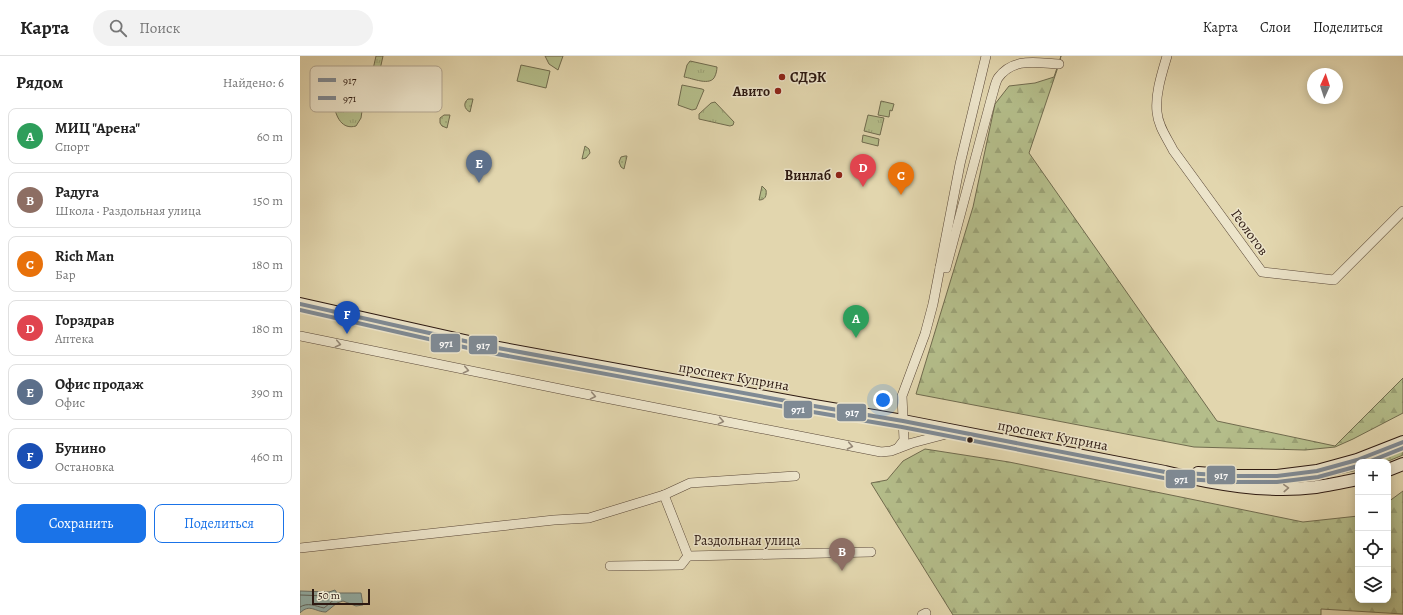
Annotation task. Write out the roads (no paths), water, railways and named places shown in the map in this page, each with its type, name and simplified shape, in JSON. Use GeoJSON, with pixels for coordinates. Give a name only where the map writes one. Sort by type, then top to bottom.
{"type":"FeatureCollection","features":[{"type":"Feature","properties":{"kind":"main road","name":"проспект Куприна"},"geometry":{"type":"LineString","coordinates":[[300,304],[487,346],[806,405],[903,421],[1165,472],[1202,481],[1233,486],[1277,489],[1316,487],[1355,480]]}},
{"type":"Feature","properties":{"kind":"main road","name":"проспект Куприна"},"geometry":{"type":"LineString","coordinates":[[1165,472],[1237,476],[1277,476],[1317,471],[1357,460],[1403,442]]}},
{"type":"Feature","properties":{"kind":"main road"},"geometry":{"type":"LineString","coordinates":[[1391,469],[1403,464]]}},
{"type":"Feature","properties":{"kind":"street"},"geometry":{"type":"LineString","coordinates":[[898,448],[904,440],[902,396],[925,334],[936,291],[960,164],[986,56]]}},
{"type":"Feature","properties":{"kind":"street","name":"Геологов"},"geometry":{"type":"LineString","coordinates":[[1166,56],[1158,94],[1157,112],[1162,129],[1173,150],[1262,272],[1334,280],[1403,211]]}},
{"type":"Feature","properties":{"kind":"street"},"geometry":{"type":"LineString","coordinates":[[940,267],[946,268],[990,103],[998,79],[1007,68],[1017,64],[1058,64]]}},
{"type":"Feature","properties":{"kind":"street"},"geometry":{"type":"LineString","coordinates":[[300,336],[881,452],[891,451],[956,432]]}},
{"type":"Feature","properties":{"kind":"street"},"geometry":{"type":"LineString","coordinates":[[300,548],[546,521],[589,518],[664,495],[690,483],[795,476]]}},
{"type":"Feature","properties":{"kind":"street","name":"Раздольная улица"},"geometry":{"type":"LineString","coordinates":[[664,495],[688,556],[871,552]]}},
{"type":"Feature","properties":{"kind":"street"},"geometry":{"type":"LineString","coordinates":[[610,566],[681,565],[688,556]]}},
{"type":"Feature","properties":{"kind":"water"},"geometry":{"type":"Polygon","coordinates":[[[335,590],[337,593],[361,593],[363,605],[356,606],[343,601],[337,603],[326,612],[310,608],[300,613],[300,591],[329,592],[335,590]]]}},
{"type":"Feature","properties":{"kind":"place","name":"СДЭК"},"geometry":{"type":"Point","coordinates":[782,77]}},
{"type":"Feature","properties":{"kind":"place","name":"Авито"},"geometry":{"type":"Point","coordinates":[778,91]}},
{"type":"Feature","properties":{"kind":"place","name":"Винлаб"},"geometry":{"type":"Point","coordinates":[839,175]}},
{"type":"Feature","properties":{"kind":"place","name":"Офис продаж"},"geometry":{"type":"Point","coordinates":[479,183]}},
{"type":"Feature","properties":{"kind":"place","name":"Горздрав"},"geometry":{"type":"Point","coordinates":[863,187]}},
{"type":"Feature","properties":{"kind":"place","name":"Rich Man"},"geometry":{"type":"Point","coordinates":[901,195]}},
{"type":"Feature","properties":{"kind":"place","name":"Бунино"},"geometry":{"type":"Point","coordinates":[347,334]}},
{"type":"Feature","properties":{"kind":"place","name":"МИЦ \"Арена\""},"geometry":{"type":"Point","coordinates":[856,338]}},
{"type":"Feature","properties":{"kind":"place","name":"Радуга"},"geometry":{"type":"Point","coordinates":[842,571]}}]}
